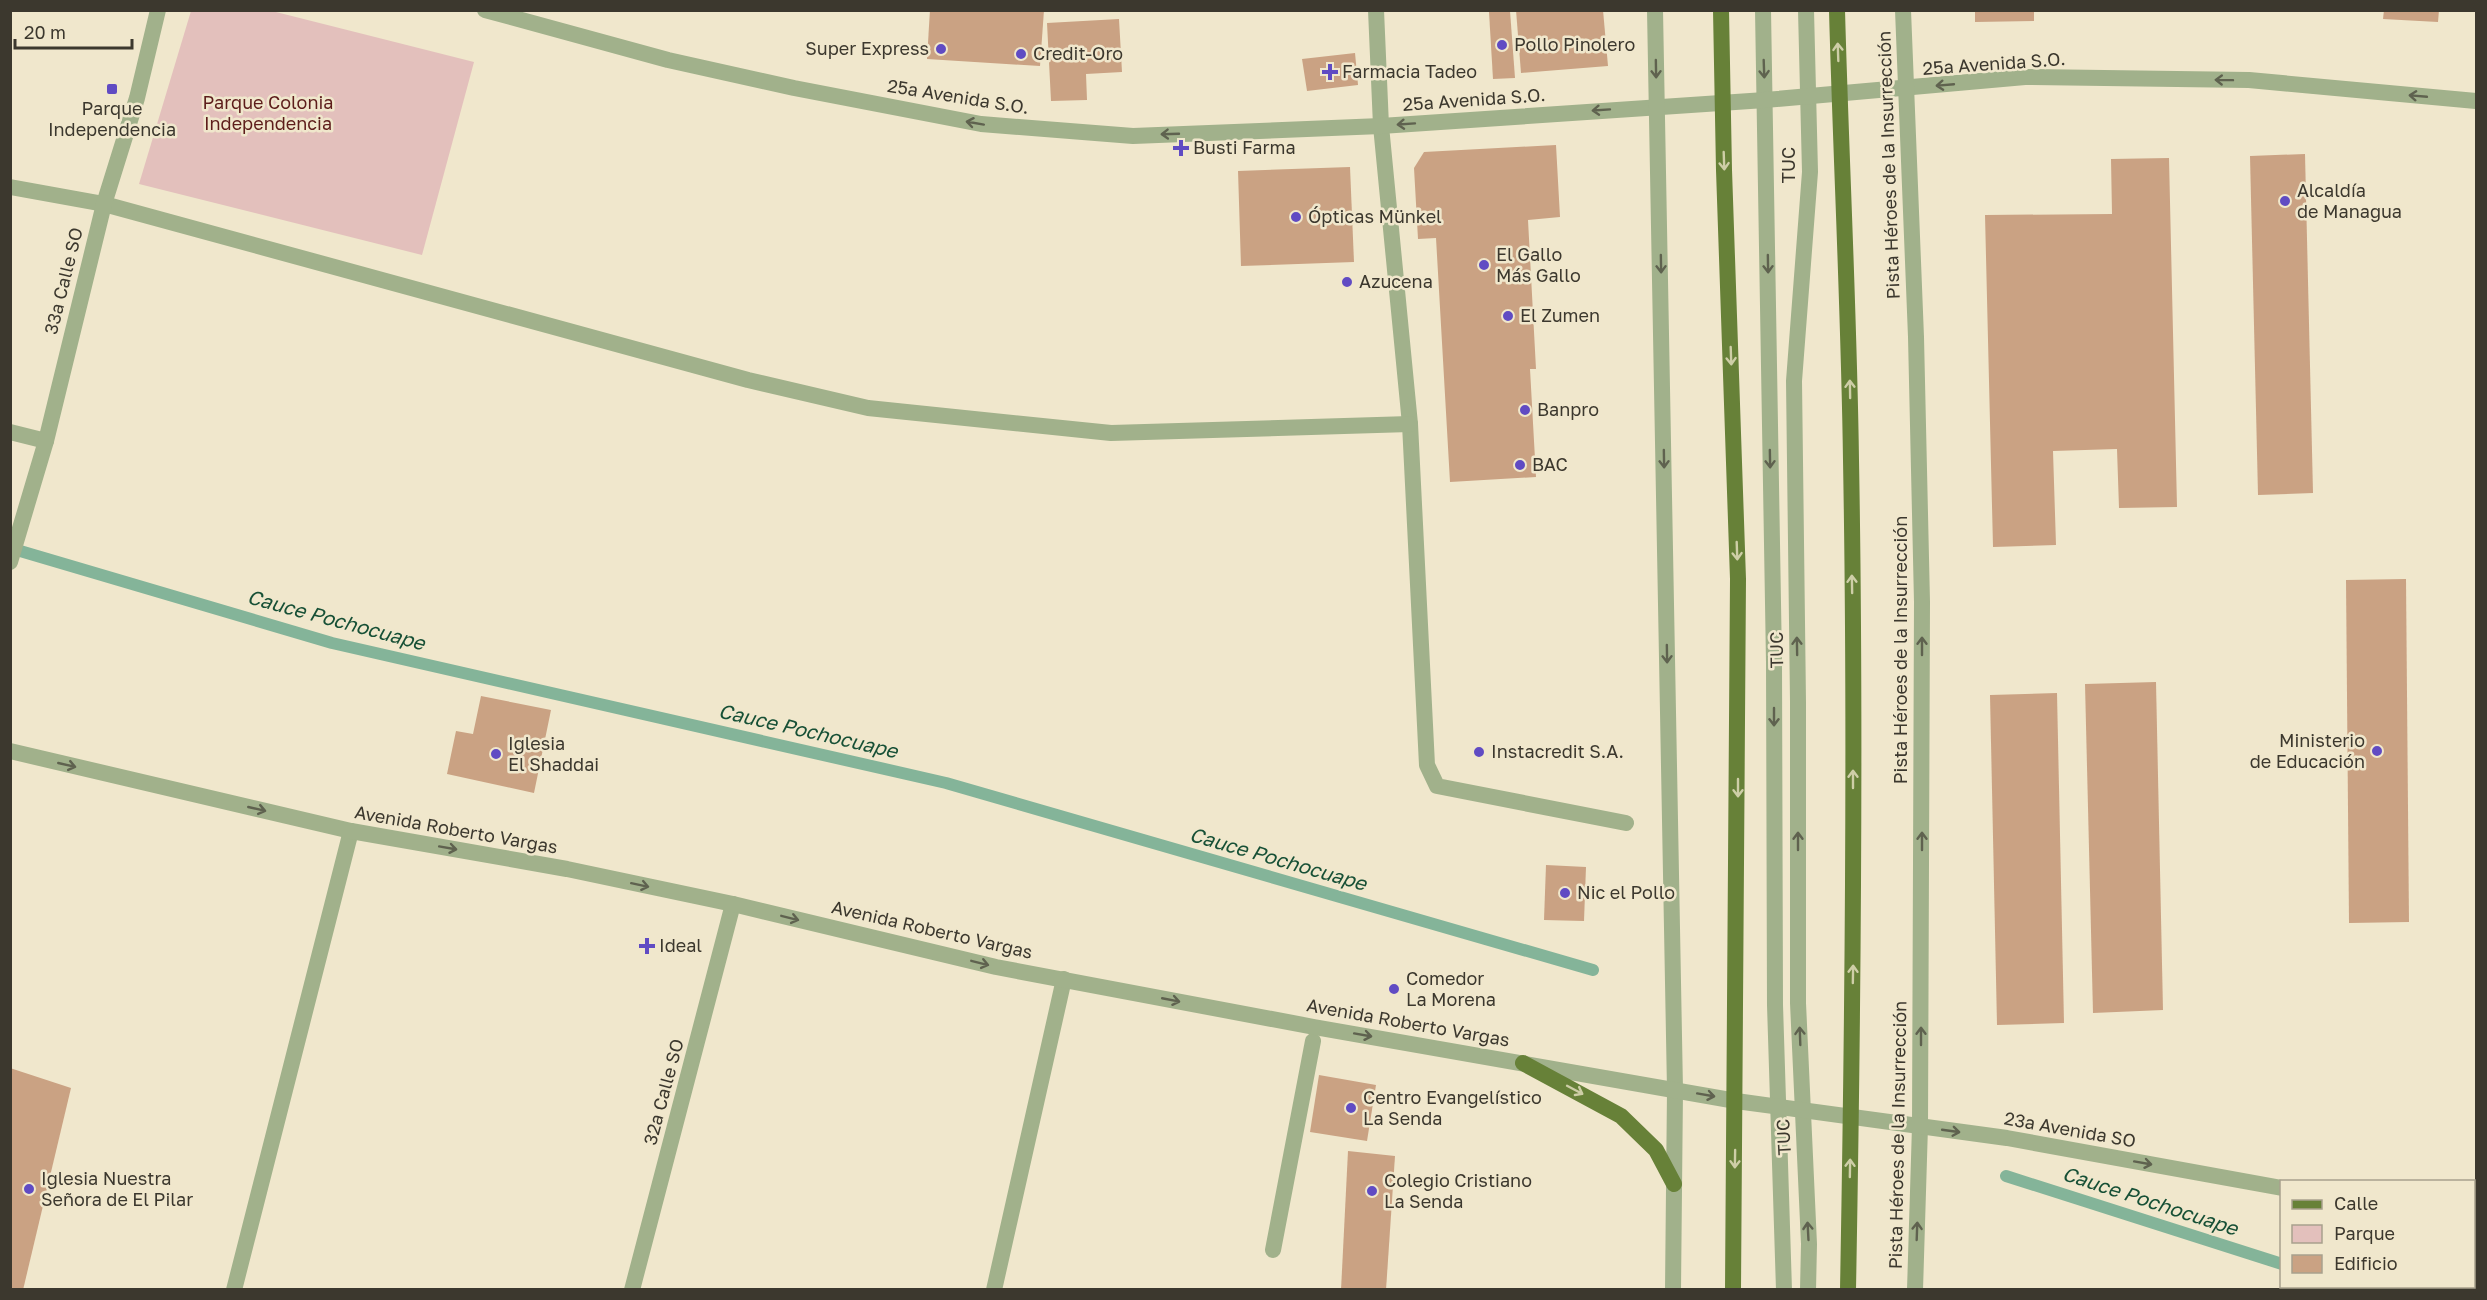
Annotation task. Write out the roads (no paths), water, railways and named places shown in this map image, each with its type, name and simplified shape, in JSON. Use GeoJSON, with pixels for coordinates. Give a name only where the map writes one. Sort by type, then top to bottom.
{"type":"FeatureCollection","features":[{"type":"Feature","properties":{"kind":"main road"},"geometry":{"type":"LineString","coordinates":[[1721,10],[1738,579],[1733,1290]]}},
{"type":"Feature","properties":{"kind":"main road"},"geometry":{"type":"LineString","coordinates":[[1837,10],[1849,330],[1852,487],[1853,734],[1848,1290]]}},
{"type":"Feature","properties":{"kind":"main road"},"geometry":{"type":"LineString","coordinates":[[1523,1063],[1621,1116],[1656,1150],[1674,1184]]}},
{"type":"Feature","properties":{"kind":"street","name":"33a Calle SO"},"geometry":{"type":"LineString","coordinates":[[10,562],[46,441],[104,204],[137,98],[158,10]]}},
{"type":"Feature","properties":{"kind":"street","name":"25a Avenida S.O."},"geometry":{"type":"LineString","coordinates":[[485,10],[668,60],[794,88],[981,124],[1133,136],[1382,126],[1808,97],[2025,77],[2249,80],[2476,101]]}},
{"type":"Feature","properties":{"kind":"street"},"geometry":{"type":"LineString","coordinates":[[1376,10],[1382,126],[1410,424],[1427,765],[1437,786],[1626,823]]}},
{"type":"Feature","properties":{"kind":"street"},"geometry":{"type":"LineString","coordinates":[[1655,10],[1675,1090],[1673,1290]]}},
{"type":"Feature","properties":{"kind":"street","name":"TUC"},"geometry":{"type":"LineString","coordinates":[[1762,10],[1774,674],[1775,1005],[1784,1290]]}},
{"type":"Feature","properties":{"kind":"street","name":"TUC"},"geometry":{"type":"LineString","coordinates":[[1806,10],[1810,172],[1794,381],[1798,702],[1798,993],[1809,1244],[1808,1290]]}},
{"type":"Feature","properties":{"kind":"street","name":"Pista Héroes de la Insurrección"},"geometry":{"type":"LineString","coordinates":[[1903,10],[1916,336],[1922,602],[1920,1126],[1915,1290]]}},
{"type":"Feature","properties":{"kind":"street"},"geometry":{"type":"LineString","coordinates":[[10,187],[104,204],[747,380],[868,408],[1111,433],[1410,424]]}},
{"type":"Feature","properties":{"kind":"street"},"geometry":{"type":"LineString","coordinates":[[10,432],[46,441]]}},
{"type":"Feature","properties":{"kind":"street","name":"Avenida Roberto Vargas"},"geometry":{"type":"LineString","coordinates":[[10,751],[351,831],[567,870],[734,904],[996,967],[1303,1025],[1736,1101],[1851,1117]]}},
{"type":"Feature","properties":{"kind":"street"},"geometry":{"type":"LineString","coordinates":[[234,1290],[351,831]]}},
{"type":"Feature","properties":{"kind":"street","name":"32a Calle SO"},"geometry":{"type":"LineString","coordinates":[[632,1290],[734,904]]}},
{"type":"Feature","properties":{"kind":"street"},"geometry":{"type":"LineString","coordinates":[[994,1290],[1064,979]]}},
{"type":"Feature","properties":{"kind":"street"},"geometry":{"type":"LineString","coordinates":[[1273,1250],[1313,1041]]}},
{"type":"Feature","properties":{"kind":"street","name":"23a Avenida SO"},"geometry":{"type":"LineString","coordinates":[[1851,1117],[2018,1140],[2280,1188]]}},
{"type":"Feature","properties":{"kind":"waterway","name":"Cauce Pochocuape"},"geometry":{"type":"LineString","coordinates":[[10,548],[332,643],[946,783],[1593,970]]}},
{"type":"Feature","properties":{"kind":"waterway","name":"Cauce Pochocuape"},"geometry":{"type":"LineString","coordinates":[[2006,1176],[2280,1263]]}},
{"type":"Feature","properties":{"kind":"place","name":"Pollo Pinolero"},"geometry":{"type":"Point","coordinates":[1502,45]}},
{"type":"Feature","properties":{"kind":"place","name":"Super Express"},"geometry":{"type":"Point","coordinates":[941,49]}},
{"type":"Feature","properties":{"kind":"place","name":"Credit-Oro"},"geometry":{"type":"Point","coordinates":[1021,54]}},
{"type":"Feature","properties":{"kind":"place","name":"Farmacia Tadeo"},"geometry":{"type":"Point","coordinates":[1330,72]}},
{"type":"Feature","properties":{"kind":"place","name":"Parque Independencia"},"geometry":{"type":"Point","coordinates":[112,89]}},
{"type":"Feature","properties":{"kind":"place","name":"Busti Farma"},"geometry":{"type":"Point","coordinates":[1181,148]}},
{"type":"Feature","properties":{"kind":"place","name":"Alcaldía de Managua"},"geometry":{"type":"Point","coordinates":[2285,201]}},
{"type":"Feature","properties":{"kind":"place","name":"Ópticas Münkel"},"geometry":{"type":"Point","coordinates":[1296,217]}},
{"type":"Feature","properties":{"kind":"place","name":"El Gallo Más Gallo"},"geometry":{"type":"Point","coordinates":[1484,265]}},
{"type":"Feature","properties":{"kind":"place","name":"Azucena"},"geometry":{"type":"Point","coordinates":[1347,282]}},
{"type":"Feature","properties":{"kind":"place","name":"El Zumen"},"geometry":{"type":"Point","coordinates":[1508,316]}},
{"type":"Feature","properties":{"kind":"place","name":"Banpro"},"geometry":{"type":"Point","coordinates":[1525,410]}},
{"type":"Feature","properties":{"kind":"place","name":"BAC"},"geometry":{"type":"Point","coordinates":[1520,465]}},
{"type":"Feature","properties":{"kind":"place","name":"Ministerio de Educación"},"geometry":{"type":"Point","coordinates":[2377,751]}},
{"type":"Feature","properties":{"kind":"place","name":"Instacredit S.A."},"geometry":{"type":"Point","coordinates":[1479,752]}},
{"type":"Feature","properties":{"kind":"place","name":"Iglesia El Shaddai"},"geometry":{"type":"Point","coordinates":[496,754]}},
{"type":"Feature","properties":{"kind":"place","name":"Nic el Pollo"},"geometry":{"type":"Point","coordinates":[1565,893]}},
{"type":"Feature","properties":{"kind":"place","name":"Ideal"},"geometry":{"type":"Point","coordinates":[647,946]}},
{"type":"Feature","properties":{"kind":"place","name":"Comedor La Morena"},"geometry":{"type":"Point","coordinates":[1394,989]}},
{"type":"Feature","properties":{"kind":"place","name":"Centro Evangelístico La Senda"},"geometry":{"type":"Point","coordinates":[1351,1108]}},
{"type":"Feature","properties":{"kind":"place","name":"Iglesia Nuestra Señora de El Pilar"},"geometry":{"type":"Point","coordinates":[29,1189]}},
{"type":"Feature","properties":{"kind":"place","name":"Colegio Cristiano La Senda"},"geometry":{"type":"Point","coordinates":[1372,1191]}},
{"type":"Feature","properties":{"kind":"park label","name":"Parque Colonia Independencia"},"geometry":{"type":"Point","coordinates":[268,113]}}]}
